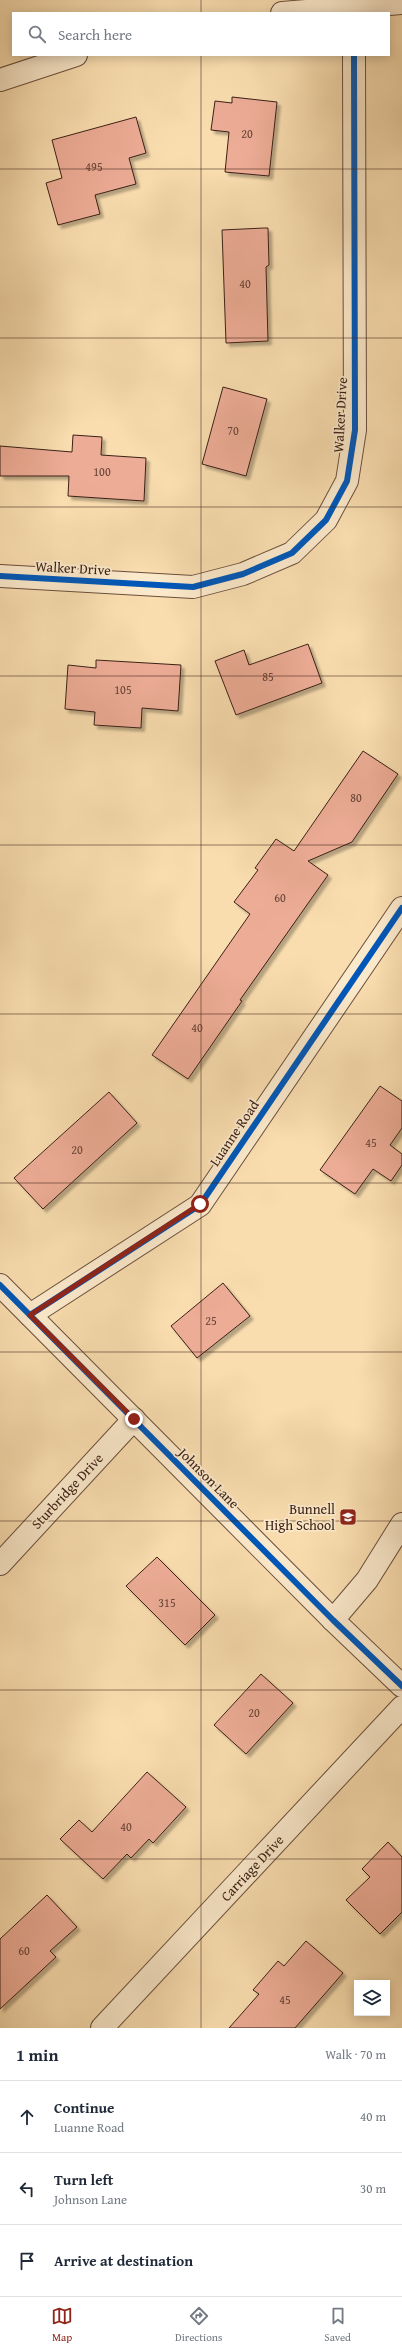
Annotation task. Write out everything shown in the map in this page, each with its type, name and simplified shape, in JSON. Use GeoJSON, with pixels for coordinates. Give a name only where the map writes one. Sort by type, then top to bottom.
{"type":"FeatureCollection","features":[{"type":"Feature","properties":{"kind":"street"},"geometry":{"type":"LineString","coordinates":[[306,12],[354,10],[402,3]]}},
{"type":"Feature","properties":{"kind":"street"},"geometry":{"type":"LineString","coordinates":[[0,80],[73,56]]}},
{"type":"Feature","properties":{"kind":"street","name":"Walker Drive"},"geometry":{"type":"LineString","coordinates":[[0,576],[193,587],[243,574],[292,553],[326,520],[347,481],[355,430],[354,56]]}},
{"type":"Feature","properties":{"kind":"street","name":"Luanne Road"},"geometry":{"type":"LineString","coordinates":[[30,1315],[200,1204],[402,908]]}},
{"type":"Feature","properties":{"kind":"street","name":"Johnson Lane"},"geometry":{"type":"LineString","coordinates":[[0,1285],[333,1620],[402,1686]]}},
{"type":"Feature","properties":{"kind":"street","name":"Sturbridge Drive"},"geometry":{"type":"LineString","coordinates":[[0,1564],[134,1419]]}},
{"type":"Feature","properties":{"kind":"street"},"geometry":{"type":"LineString","coordinates":[[333,1620],[367,1580],[402,1524]]}},
{"type":"Feature","properties":{"kind":"street","name":"Carriage Drive"},"geometry":{"type":"LineString","coordinates":[[102,2028],[402,1707]]}},
{"type":"Feature","properties":{"kind":"building"},"geometry":{"type":"Polygon","coordinates":[[[232,97],[277,102],[269,176],[225,172],[229,132],[211,130],[215,101],[232,103],[232,97]]]}},
{"type":"Feature","properties":{"kind":"building"},"geometry":{"type":"Polygon","coordinates":[[[136,117],[146,153],[129,158],[136,184],[95,195],[100,214],[58,225],[46,183],[62,178],[52,140],[136,117]]]}},
{"type":"Feature","properties":{"kind":"building"},"geometry":{"type":"Polygon","coordinates":[[[268,228],[269,265],[266,267],[268,341],[226,343],[222,230],[268,228]]]}},
{"type":"Feature","properties":{"kind":"building"},"geometry":{"type":"Polygon","coordinates":[[[223,387],[267,399],[246,476],[202,464],[223,387]]]}},
{"type":"Feature","properties":{"kind":"building"},"geometry":{"type":"Polygon","coordinates":[[[73,435],[102,437],[101,455],[146,458],[144,501],[68,496],[69,476],[0,476],[0,446],[72,452],[73,435]]]}},
{"type":"Feature","properties":{"kind":"building"},"geometry":{"type":"Polygon","coordinates":[[[308,644],[322,683],[236,715],[215,661],[244,650],[249,665],[308,644]]]}},
{"type":"Feature","properties":{"kind":"building"},"geometry":{"type":"Polygon","coordinates":[[[96,660],[181,665],[178,711],[142,708],[141,728],[94,725],[95,712],[65,709],[68,665],[96,668],[96,660]]]}},
{"type":"Feature","properties":{"kind":"building"},"geometry":{"type":"Polygon","coordinates":[[[363,751],[398,774],[352,842],[308,861],[328,875],[240,1000],[242,1001],[188,1079],[152,1055],[250,914],[234,902],[258,870],[255,868],[276,839],[294,851],[363,751]]]}},
{"type":"Feature","properties":{"kind":"building"},"geometry":{"type":"Polygon","coordinates":[[[380,1086],[402,1101],[402,1128],[390,1145],[402,1154],[402,1165],[391,1181],[373,1169],[355,1194],[320,1170],[380,1086]]]}},
{"type":"Feature","properties":{"kind":"building"},"geometry":{"type":"Polygon","coordinates":[[[109,1092],[137,1123],[43,1209],[14,1178],[109,1092]]]}},
{"type":"Feature","properties":{"kind":"building"},"geometry":{"type":"Polygon","coordinates":[[[223,1283],[250,1316],[197,1358],[171,1326],[223,1283]]]}},
{"type":"Feature","properties":{"kind":"building"},"geometry":{"type":"Polygon","coordinates":[[[157,1557],[215,1615],[185,1645],[126,1586],[157,1557]]]}},
{"type":"Feature","properties":{"kind":"building"},"geometry":{"type":"Polygon","coordinates":[[[261,1674],[293,1703],[246,1754],[214,1725],[261,1674]]]}},
{"type":"Feature","properties":{"kind":"building"},"geometry":{"type":"Polygon","coordinates":[[[147,1772],[186,1807],[153,1843],[149,1839],[131,1858],[127,1854],[103,1879],[60,1839],[79,1820],[92,1832],[147,1772]]]}},
{"type":"Feature","properties":{"kind":"building"},"geometry":{"type":"Polygon","coordinates":[[[388,1842],[402,1857],[402,1912],[380,1934],[346,1900],[370,1877],[362,1869],[388,1842]]]}},
{"type":"Feature","properties":{"kind":"building"},"geometry":{"type":"Polygon","coordinates":[[[47,1895],[77,1927],[50,1951],[56,1957],[0,2009],[0,1939],[47,1895]]]}},
{"type":"Feature","properties":{"kind":"building"},"geometry":{"type":"Polygon","coordinates":[[[306,1941],[343,1973],[295,2028],[229,2028],[259,1994],[253,1990],[278,1961],[284,1966],[306,1941]]]}},
{"type":"Feature","properties":{"kind":"cycle path"},"geometry":{"type":"LineString","coordinates":[[0,576],[193,587],[243,574],[292,553],[326,520],[347,481],[355,430],[354,56]]}},
{"type":"Feature","properties":{"kind":"cycle path"},"geometry":{"type":"LineString","coordinates":[[30,1315],[200,1205],[402,908]]}},
{"type":"Feature","properties":{"kind":"cycle path"},"geometry":{"type":"LineString","coordinates":[[0,1285],[333,1620],[402,1686]]}},
{"type":"Feature","properties":{"kind":"place","name":"Bunnell High School"},"geometry":{"type":"Point","coordinates":[348,1517]}},
{"type":"Feature","properties":{"kind":"route"},"geometry":{"type":"LineString","coordinates":[[134,1419],[30,1315],[200,1204]]}}]}
